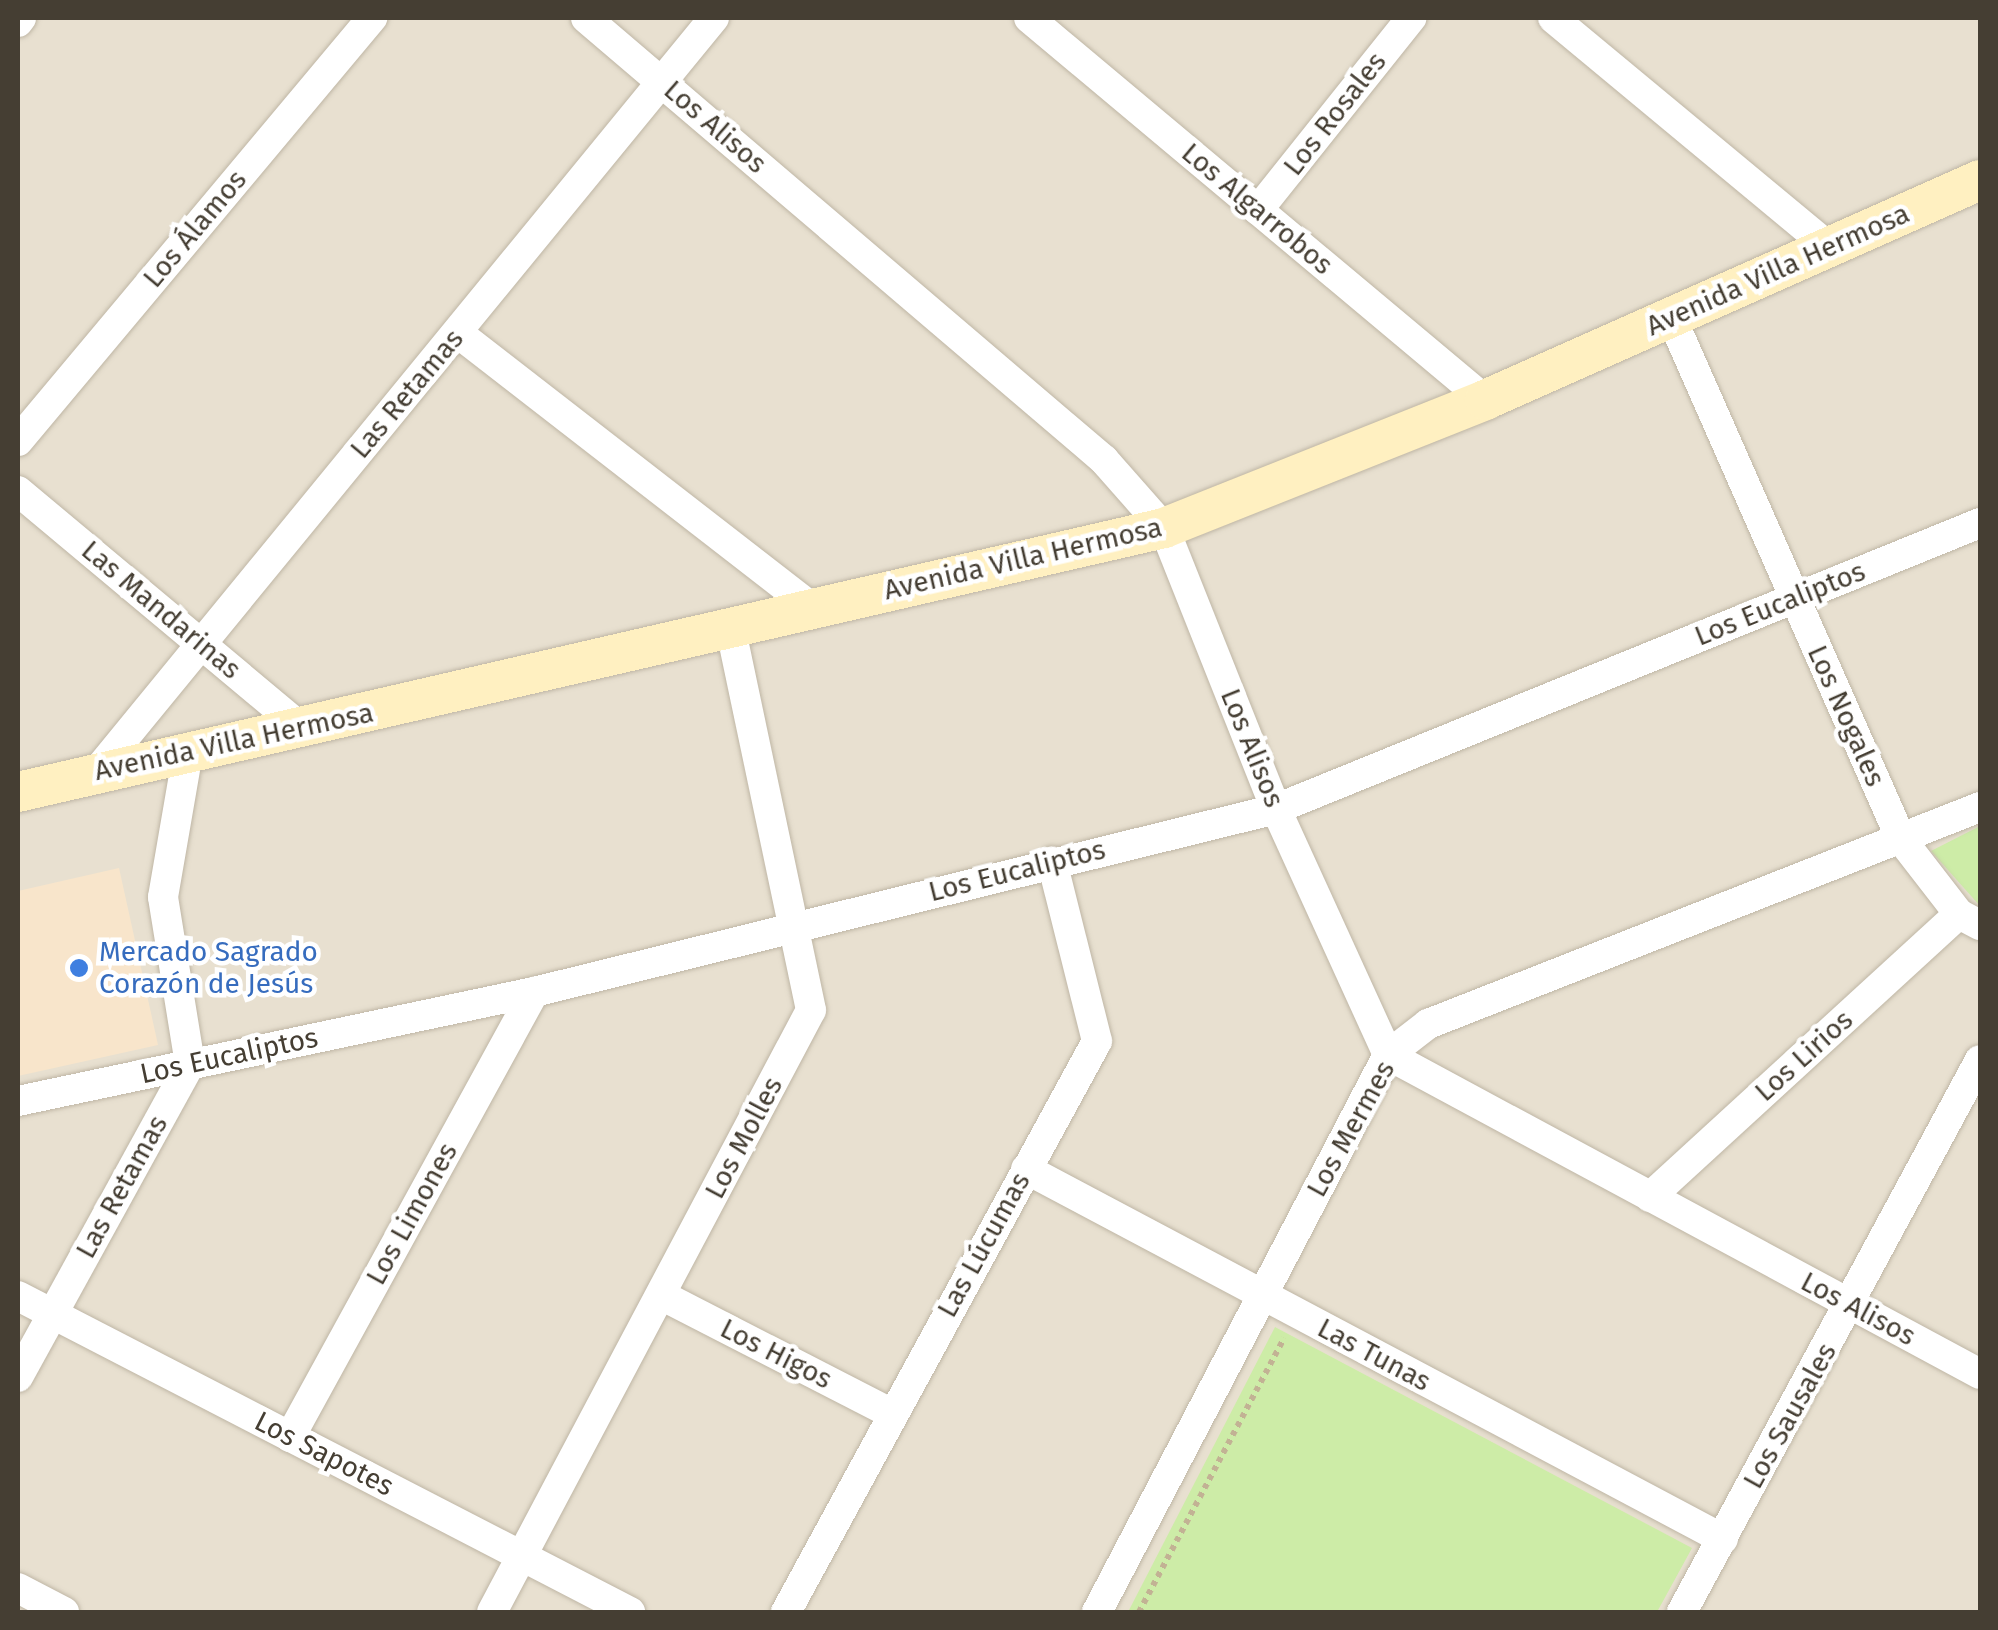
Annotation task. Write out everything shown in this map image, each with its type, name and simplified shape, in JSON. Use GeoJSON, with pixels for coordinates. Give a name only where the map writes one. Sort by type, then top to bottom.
{"type":"FeatureCollection","features":[{"type":"Feature","properties":{"kind":"main road","name":"Avenida Villa Hermosa"},"geometry":{"type":"LineString","coordinates":[[18,792],[98,770],[304,730],[730,626],[1164,528],[1485,400],[1980,180]]}},
{"type":"Feature","properties":{"kind":"street","name":"Los Álamos"},"geometry":{"type":"LineString","coordinates":[[18,441],[372,18]]}},
{"type":"Feature","properties":{"kind":"street","name":"Los Alisos"},"geometry":{"type":"LineString","coordinates":[[586,18],[1104,460],[1164,528],[1276,809],[1388,1055],[1980,1374]]}},
{"type":"Feature","properties":{"kind":"street","name":"Las Retamas"},"geometry":{"type":"LineString","coordinates":[[98,770],[714,18]]}},
{"type":"Feature","properties":{"kind":"street","name":"Los Algarrobos"},"geometry":{"type":"LineString","coordinates":[[1029,18],[1485,400]]}},
{"type":"Feature","properties":{"kind":"street","name":"Los Rosales"},"geometry":{"type":"LineString","coordinates":[[1258,210],[1411,18]]}},
{"type":"Feature","properties":{"kind":"street"},"geometry":{"type":"LineString","coordinates":[[1553,18],[1828,246]]}},
{"type":"Feature","properties":{"kind":"street","name":"Los Nogales"},"geometry":{"type":"LineString","coordinates":[[1672,319],[1792,599],[1901,839],[1970,919]]}},
{"type":"Feature","properties":{"kind":"street"},"geometry":{"type":"LineString","coordinates":[[458,333],[812,608]]}},
{"type":"Feature","properties":{"kind":"street","name":"Las Mandarinas"},"geometry":{"type":"LineString","coordinates":[[18,491],[304,730]]}},
{"type":"Feature","properties":{"kind":"street","name":"Los Eucaliptos"},"geometry":{"type":"LineString","coordinates":[[18,1100],[534,992],[1276,809],[1980,523]]}},
{"type":"Feature","properties":{"kind":"street","name":"Los Molles"},"geometry":{"type":"LineString","coordinates":[[492,1612],[811,1010],[790,926],[730,626]]}},
{"type":"Feature","properties":{"kind":"street"},"geometry":{"type":"LineString","coordinates":[[188,752],[163,897],[190,1064]]}},
{"type":"Feature","properties":{"kind":"street","name":"Los Mermes"},"geometry":{"type":"LineString","coordinates":[[1097,1612],[1388,1055],[1428,1024],[1980,807]]}},
{"type":"Feature","properties":{"kind":"street","name":"Las Lúcumas"},"geometry":{"type":"LineString","coordinates":[[786,1612],[1097,1041],[1052,862]]}},
{"type":"Feature","properties":{"kind":"street","name":"Los Lirios"},"geometry":{"type":"LineString","coordinates":[[1650,1197],[1970,919]]}},
{"type":"Feature","properties":{"kind":"street","name":"Los Limones"},"geometry":{"type":"LineString","coordinates":[[290,1437],[534,992]]}},
{"type":"Feature","properties":{"kind":"street","name":"Los Sausales"},"geometry":{"type":"LineString","coordinates":[[1682,1612],[1980,1060]]}},
{"type":"Feature","properties":{"kind":"street","name":"Las Retamas"},"geometry":{"type":"LineString","coordinates":[[18,1377],[190,1064]]}},
{"type":"Feature","properties":{"kind":"street","name":"Las Tunas"},"geometry":{"type":"LineString","coordinates":[[1026,1169],[1723,1539]]}},
{"type":"Feature","properties":{"kind":"street","name":"Los Higos"},"geometry":{"type":"LineString","coordinates":[[661,1295],[891,1413]]}},
{"type":"Feature","properties":{"kind":"street","name":"Los Sapotes"},"geometry":{"type":"LineString","coordinates":[[18,1296],[630,1612]]}},
{"type":"Feature","properties":{"kind":"street"},"geometry":{"type":"LineString","coordinates":[[18,1588],[64,1612]]}},
{"type":"Feature","properties":{"kind":"path"},"geometry":{"type":"LineString","coordinates":[[1139,1612],[1285,1336]]}},
{"type":"Feature","properties":{"kind":"shaded area"},"geometry":{"type":"Polygon","coordinates":[[[18,18],[1980,18],[1980,1612],[18,1612],[18,18]]]}},
{"type":"Feature","properties":{"kind":"shaded area","name":"Mercado Sagrado Corazón de Jesús"},"geometry":{"type":"Polygon","coordinates":[[[119,868],[158,1045],[18,1076],[18,891],[119,868]]]}},
{"type":"Feature","properties":{"kind":"green space"},"geometry":{"type":"Polygon","coordinates":[[[1980,826],[1980,906],[1931,851],[1980,826]]]}},
{"type":"Feature","properties":{"kind":"green space"},"geometry":{"type":"Polygon","coordinates":[[[1275,1327],[1692,1548],[1657,1612],[1128,1612],[1275,1327]]]}},
{"type":"Feature","properties":{"kind":"place","name":"Mercado Sagrado Corazón de Jesús"},"geometry":{"type":"Point","coordinates":[79,968]}}]}
